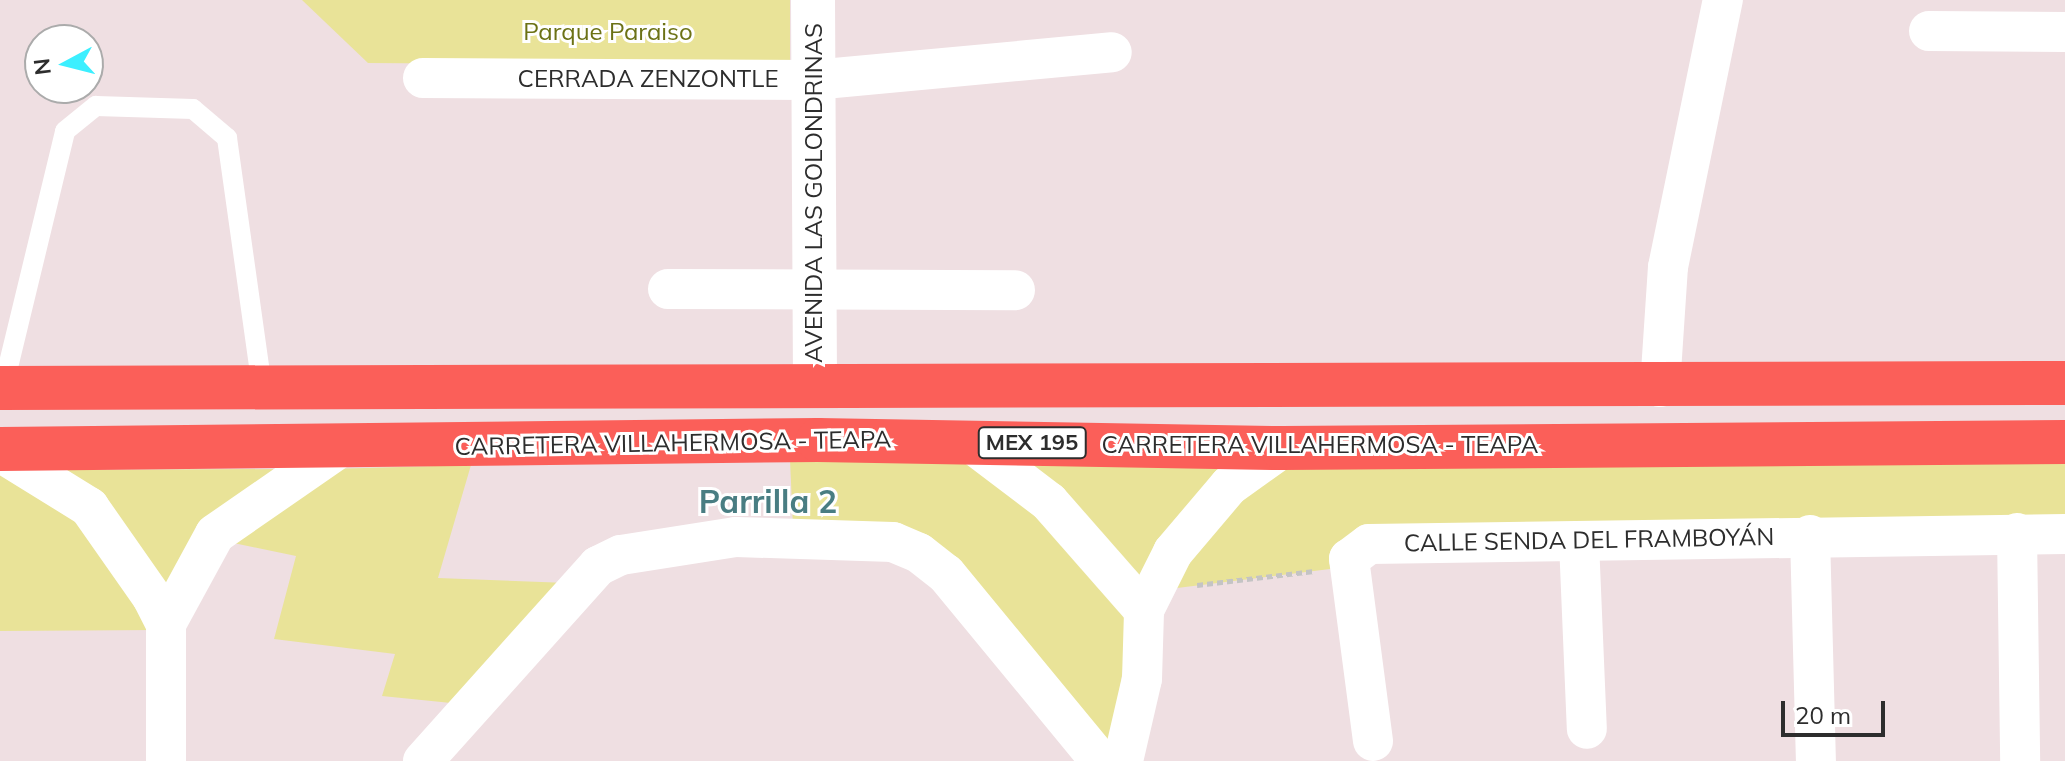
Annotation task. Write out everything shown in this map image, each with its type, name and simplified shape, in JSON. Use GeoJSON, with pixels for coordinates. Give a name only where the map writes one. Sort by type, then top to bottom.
{"type":"FeatureCollection","features":[{"type":"Feature","properties":{"kind":"main road"},"geometry":{"type":"LineString","coordinates":[[2,388],[1660,387],[2065,383]]}},
{"type":"Feature","properties":{"kind":"main road","name":"CARRETERA VILLAHERMOSA - TEAPA"},"geometry":{"type":"LineString","coordinates":[[0,451],[970,442],[1282,448],[2065,442]]}},
{"type":"Feature","properties":{"kind":"street","name":"AVENIDA LAS GOLONDRINAS"},"geometry":{"type":"LineString","coordinates":[[813,0],[815,386]]}},
{"type":"Feature","properties":{"kind":"street"},"geometry":{"type":"LineString","coordinates":[[1660,387],[1668,267],[1723,0]]}},
{"type":"Feature","properties":{"kind":"street"},"geometry":{"type":"LineString","coordinates":[[1929,31],[2065,32]]}},
{"type":"Feature","properties":{"kind":"street","name":"CERRADA ZENZONTLE"},"geometry":{"type":"LineString","coordinates":[[423,78],[813,80],[1112,52]]}},
{"type":"Feature","properties":{"kind":"street"},"geometry":{"type":"LineString","coordinates":[[668,289],[815,294],[1015,290]]}},
{"type":"Feature","properties":{"kind":"street"},"geometry":{"type":"LineString","coordinates":[[970,442],[1049,502],[1149,600]]}},
{"type":"Feature","properties":{"kind":"street"},"geometry":{"type":"LineString","coordinates":[[166,624],[215,534],[339,448]]}},
{"type":"Feature","properties":{"kind":"street"},"geometry":{"type":"LineString","coordinates":[[1123,761],[1142,679],[1149,600],[1202,512],[1282,448]]}},
{"type":"Feature","properties":{"kind":"street"},"geometry":{"type":"LineString","coordinates":[[0,451],[89,507],[138,570],[166,624],[166,761]]}},
{"type":"Feature","properties":{"kind":"street"},"geometry":{"type":"LineString","coordinates":[[2017,533],[2020,761]]}},
{"type":"Feature","properties":{"kind":"street","name":"CALLE SENDA DEL FRAMBOYÁN"},"geometry":{"type":"LineString","coordinates":[[1373,741],[1349,559],[1369,544],[1810,535],[2065,534]]}},
{"type":"Feature","properties":{"kind":"street","name":"CALLE SENDA DEL FRAMBOYÁN"},"geometry":{"type":"LineString","coordinates":[[1810,535],[1816,761]]}},
{"type":"Feature","properties":{"kind":"street"},"geometry":{"type":"LineString","coordinates":[[423,761],[598,566],[621,555],[736,537],[893,542],[919,553],[946,574],[1100,761]]}},
{"type":"Feature","properties":{"kind":"street"},"geometry":{"type":"LineString","coordinates":[[1579,542],[1587,729]]}},
{"type":"Feature","properties":{"kind":"lane"},"geometry":{"type":"LineString","coordinates":[[2,388],[65,131],[96,106],[193,109],[227,138],[262,388]]}},
{"type":"Feature","properties":{"kind":"path"},"geometry":{"type":"LineString","coordinates":[[1149,600],[1320,570]]}},
{"type":"Feature","properties":{"kind":"green space","name":"Parque Paraiso"},"geometry":{"type":"Polygon","coordinates":[[[302,0],[790,0],[790,66],[368,63],[302,0]]]}},
{"type":"Feature","properties":{"kind":"green space"},"geometry":{"type":"Polygon","coordinates":[[[790,460],[976,460],[1039,509],[1131,615],[1110,755],[952,561],[793,527],[790,460]]]}},
{"type":"Feature","properties":{"kind":"green space"},"geometry":{"type":"Polygon","coordinates":[[[2065,462],[2065,520],[1666,527],[1169,589],[1182,558],[1277,467],[2065,462]]]}},
{"type":"Feature","properties":{"kind":"green space"},"geometry":{"type":"Polygon","coordinates":[[[1020,464],[1233,466],[1141,586],[1020,464]]]}},
{"type":"Feature","properties":{"kind":"green space"},"geometry":{"type":"Polygon","coordinates":[[[471,465],[438,578],[568,583],[461,704],[382,696],[395,654],[274,639],[296,556],[224,541],[329,469],[471,465]]]}},
{"type":"Feature","properties":{"kind":"green space"},"geometry":{"type":"Polygon","coordinates":[[[283,469],[165,594],[59,470],[283,469]]]}},
{"type":"Feature","properties":{"kind":"green space"},"geometry":{"type":"Polygon","coordinates":[[[0,470],[84,520],[157,630],[0,631],[0,470]]]}},
{"type":"Feature","properties":{"kind":"district","name":"Parrilla 2"},"geometry":{"type":"Point","coordinates":[768,501]}}]}
